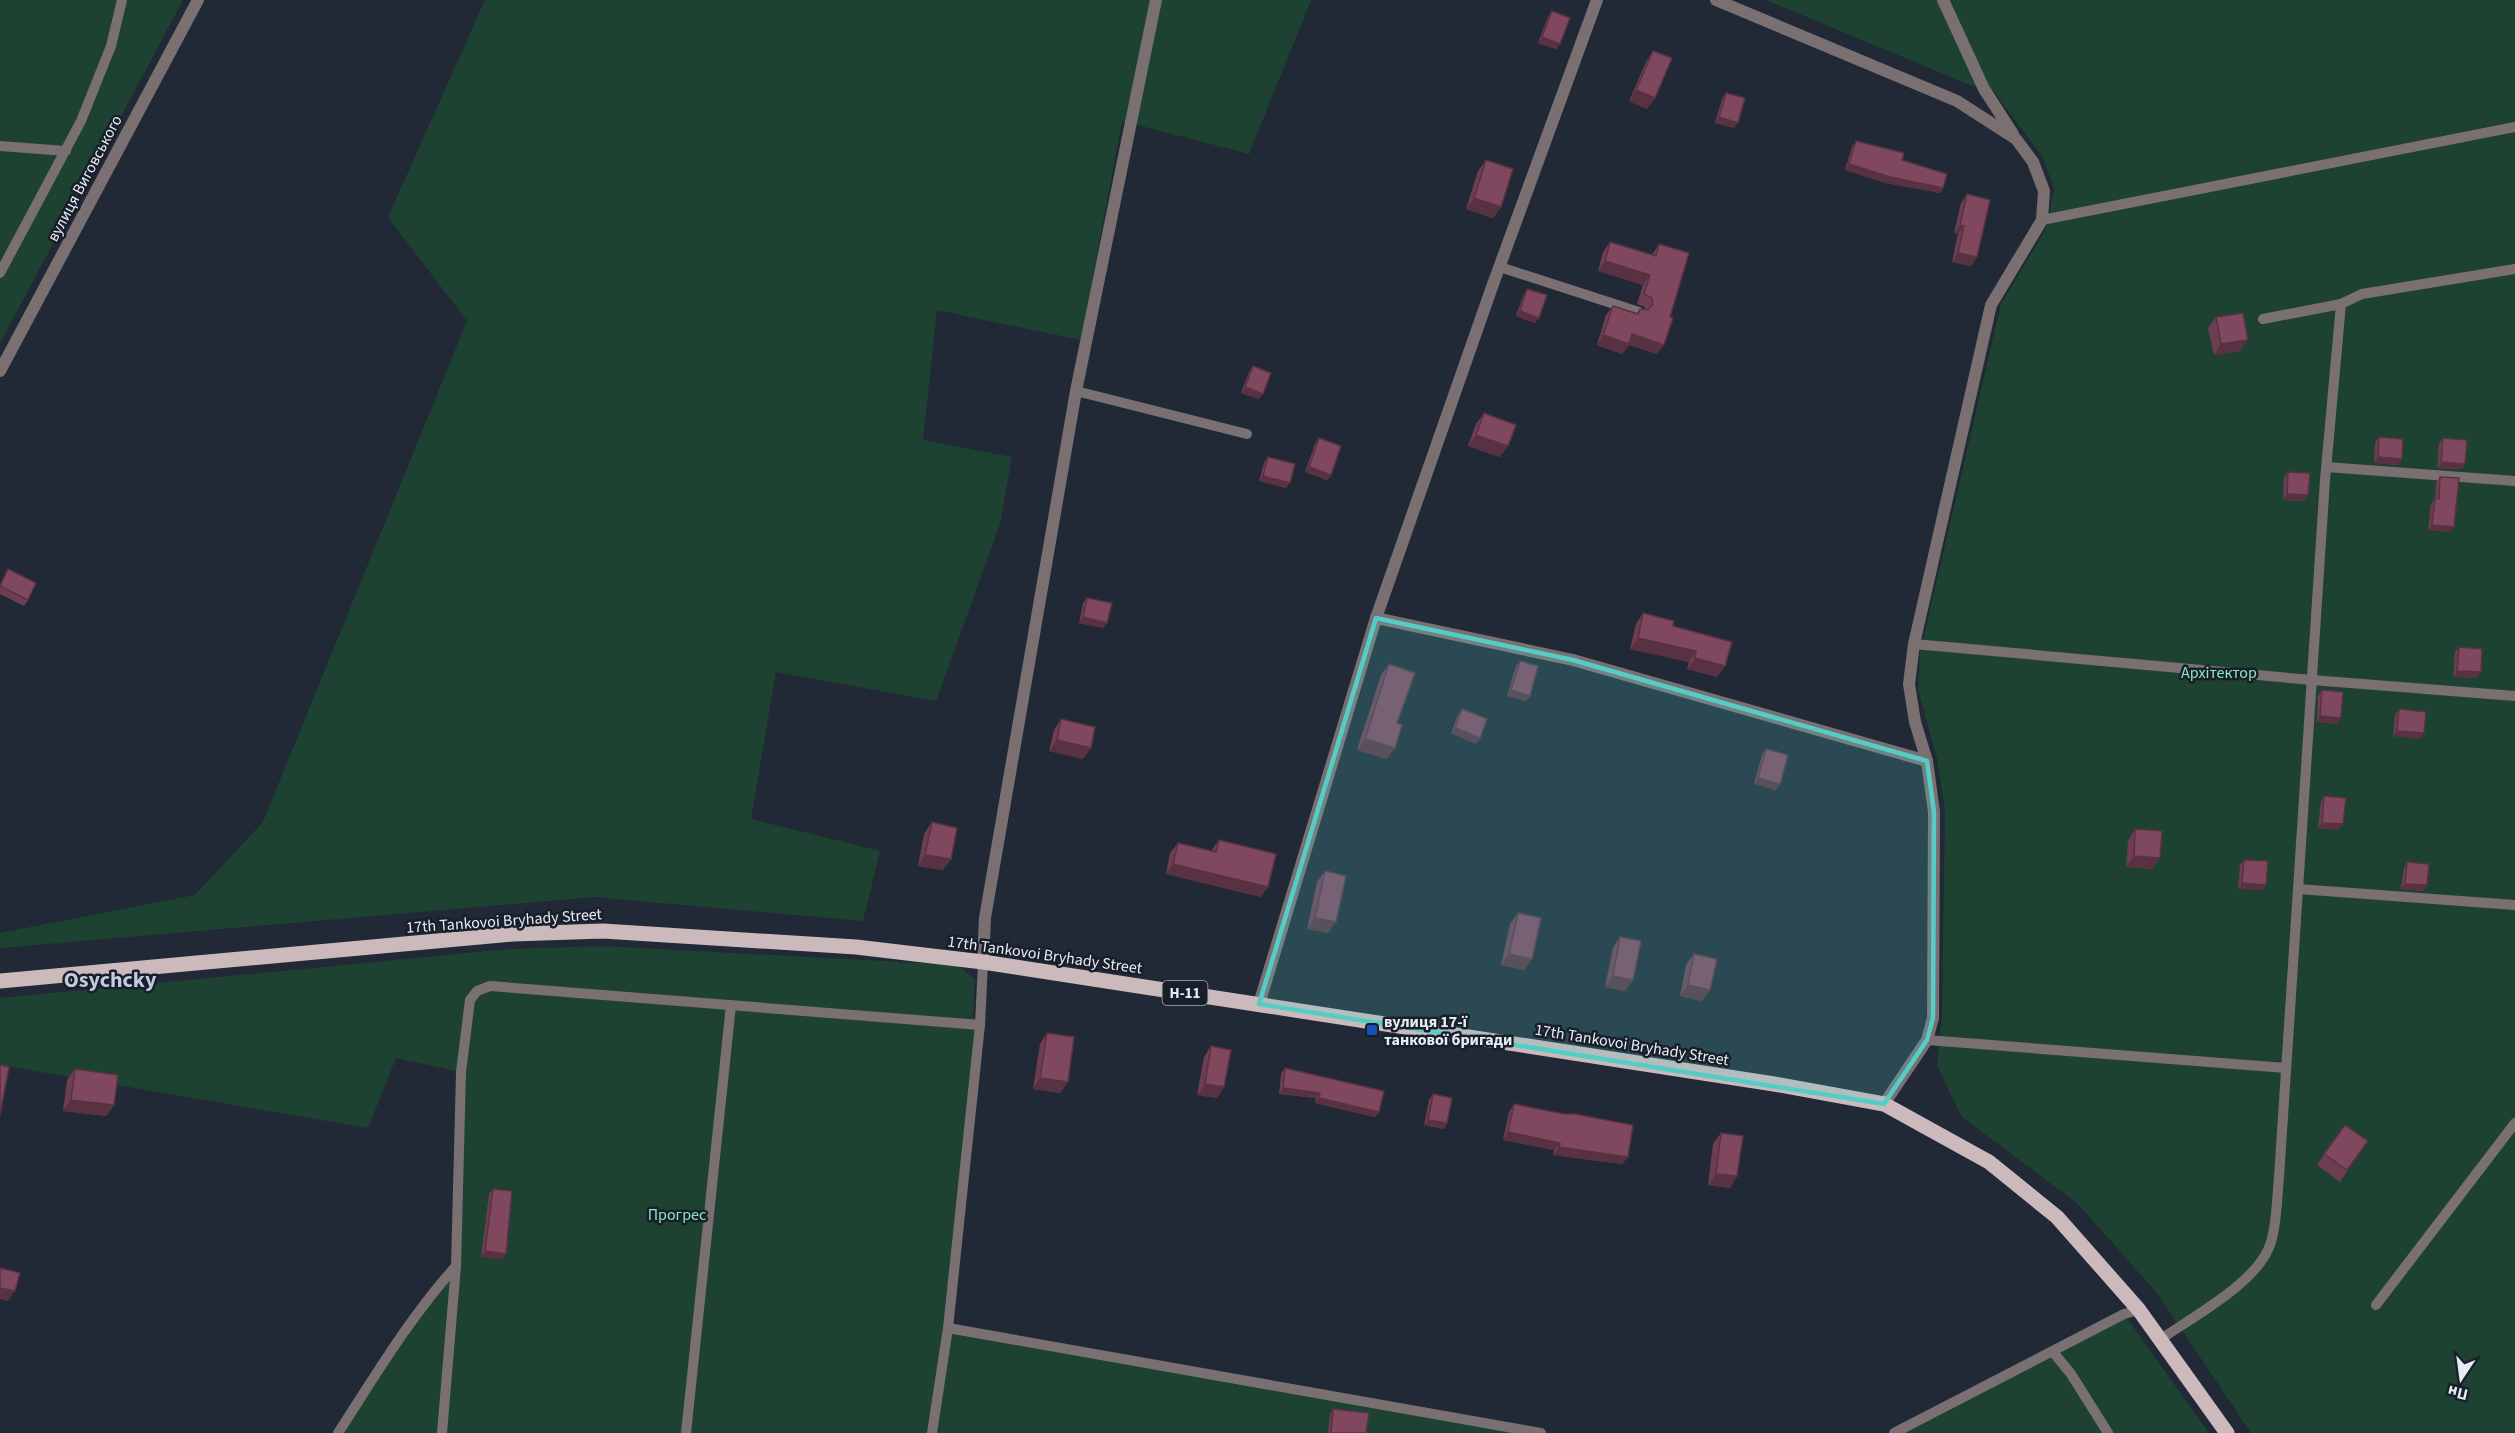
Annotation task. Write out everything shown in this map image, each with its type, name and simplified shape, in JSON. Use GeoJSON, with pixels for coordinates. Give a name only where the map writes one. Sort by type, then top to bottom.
{"type":"FeatureCollection","features":[{"type":"Feature","properties":{"kind":"main road","name":"17th Tankovoi Bryhady Street"},"geometry":{"type":"LineString","coordinates":[[0,981],[513,934],[603,931],[856,947],[983,962],[1259,1004],[1774,1084],[1884,1104],[1989,1162],[2057,1217],[2139,1310],[2227,1433]]}},
{"type":"Feature","properties":{"kind":"street","name":"вулиця Виговського"},"geometry":{"type":"LineString","coordinates":[[0,371],[198,0]]}},
{"type":"Feature","properties":{"kind":"street"},"geometry":{"type":"LineString","coordinates":[[983,962],[985,918],[1076,391],[1156,0]]}},
{"type":"Feature","properties":{"kind":"street"},"geometry":{"type":"LineString","coordinates":[[1259,1004],[1376,618],[1596,0]]}},
{"type":"Feature","properties":{"kind":"street"},"geometry":{"type":"LineString","coordinates":[[1716,0],[1957,101],[2016,139]]}},
{"type":"Feature","properties":{"kind":"street"},"geometry":{"type":"LineString","coordinates":[[1884,1104],[1927,1040],[1933,1018],[1934,812],[1927,761],[1915,722],[1909,684],[1914,644],[1991,305],[2042,220],[2044,191],[2033,162],[1984,88],[1943,0]]}},
{"type":"Feature","properties":{"kind":"street"},"geometry":{"type":"LineString","coordinates":[[1376,618],[1573,660],[1927,761]]}},
{"type":"Feature","properties":{"kind":"lane"},"geometry":{"type":"LineString","coordinates":[[0,273],[81,121],[111,46],[122,0]]}},
{"type":"Feature","properties":{"kind":"lane"},"geometry":{"type":"LineString","coordinates":[[2042,220],[2515,126]]}},
{"type":"Feature","properties":{"kind":"lane"},"geometry":{"type":"LineString","coordinates":[[0,147],[66,151]]}},
{"type":"Feature","properties":{"kind":"lane"},"geometry":{"type":"LineString","coordinates":[[1500,267],[1639,312]]}},
{"type":"Feature","properties":{"kind":"lane"},"geometry":{"type":"LineString","coordinates":[[2263,319],[2341,304],[2362,294],[2515,269]]}},
{"type":"Feature","properties":{"kind":"lane"},"geometry":{"type":"LineString","coordinates":[[2161,1339],[2252,1275],[2264,1260],[2272,1240],[2279,1177],[2326,467],[2341,304]]}},
{"type":"Feature","properties":{"kind":"lane"},"geometry":{"type":"LineString","coordinates":[[1076,391],[1247,434]]}},
{"type":"Feature","properties":{"kind":"lane"},"geometry":{"type":"LineString","coordinates":[[2326,467],[2515,481]]}},
{"type":"Feature","properties":{"kind":"lane"},"geometry":{"type":"LineString","coordinates":[[1914,644],[2515,696]]}},
{"type":"Feature","properties":{"kind":"lane"},"geometry":{"type":"LineString","coordinates":[[2298,889],[2515,904]]}},
{"type":"Feature","properties":{"kind":"lane"},"geometry":{"type":"LineString","coordinates":[[932,1433],[948,1328],[980,1025],[983,962]]}},
{"type":"Feature","properties":{"kind":"lane"},"geometry":{"type":"LineString","coordinates":[[442,1433],[456,1266],[461,1072],[470,1000],[477,991],[490,986],[980,1025]]}},
{"type":"Feature","properties":{"kind":"lane"},"geometry":{"type":"LineString","coordinates":[[686,1433],[731,1005]]}},
{"type":"Feature","properties":{"kind":"lane"},"geometry":{"type":"LineString","coordinates":[[1927,1040],[2286,1068]]}},
{"type":"Feature","properties":{"kind":"lane"},"geometry":{"type":"LineString","coordinates":[[2376,1305],[2515,1123]]}},
{"type":"Feature","properties":{"kind":"lane"},"geometry":{"type":"LineString","coordinates":[[338,1433],[406,1328],[431,1293],[456,1266]]}},
{"type":"Feature","properties":{"kind":"lane"},"geometry":{"type":"LineString","coordinates":[[1894,1433],[2124,1314],[2139,1310]]}},
{"type":"Feature","properties":{"kind":"lane"},"geometry":{"type":"LineString","coordinates":[[948,1328],[1541,1433]]}},
{"type":"Feature","properties":{"kind":"lane"},"geometry":{"type":"LineString","coordinates":[[2053,1352],[2071,1374],[2108,1433]]}},
{"type":"Feature","properties":{"kind":"highlighted area"},"geometry":{"type":"Polygon","coordinates":[[[1376,618],[1573,660],[1927,761],[1934,812],[1933,1018],[1927,1040],[1884,1104],[1259,1004],[1376,618]]]}},
{"type":"Feature","properties":{"kind":"green space"},"geometry":{"type":"Polygon","coordinates":[[[0,0],[183,0],[0,343],[0,0]]]}},
{"type":"Feature","properties":{"kind":"green space"},"geometry":{"type":"Polygon","coordinates":[[[485,0],[1311,0],[1249,154],[1122,121],[1081,340],[937,310],[923,440],[1012,457],[1000,524],[936,701],[776,672],[751,819],[880,851],[863,921],[594,897],[0,948],[0,933],[195,895],[263,822],[467,321],[388,217],[485,0]]]}},
{"type":"Feature","properties":{"kind":"green space","name":"Архітектор"},"geometry":{"type":"Polygon","coordinates":[[[1766,0],[2515,0],[2515,1433],[2251,1433],[2157,1293],[2078,1204],[1962,1117],[1937,1065],[1942,1016],[1945,811],[1937,759],[1918,689],[1920,653],[2001,304],[2047,227],[2054,189],[2043,158],[1995,93],[1970,85],[1766,0]]]}},
{"type":"Feature","properties":{"kind":"green space","name":"Прогрес"},"geometry":{"type":"Polygon","coordinates":[[[601,946],[957,965],[975,979],[973,1016],[980,1025],[948,1328],[1541,1433],[338,1433],[456,1266],[461,1072],[396,1058],[368,1128],[0,1065],[0,998],[511,949],[601,946]]]}},
{"type":"Feature","properties":{"kind":"green space"},"geometry":{"type":"Polygon","coordinates":[[[2124,1314],[2209,1433],[1894,1433],[2124,1314]]]}},
{"type":"Feature","properties":{"kind":"building"},"geometry":{"type":"Polygon","coordinates":[[[1552,11],[1570,18],[1560,44],[1542,37],[1552,11]]]}},
{"type":"Feature","properties":{"kind":"building"},"geometry":{"type":"Polygon","coordinates":[[[1653,51],[1672,58],[1655,98],[1636,90],[1653,51]]]}},
{"type":"Feature","properties":{"kind":"building"},"geometry":{"type":"Polygon","coordinates":[[[1726,93],[1745,98],[1738,123],[1719,117],[1726,93]]]}},
{"type":"Feature","properties":{"kind":"building"},"geometry":{"type":"Polygon","coordinates":[[[1856,141],[1904,153],[1902,160],[1947,174],[1943,188],[1890,177],[1849,164],[1856,141]]]}},
{"type":"Feature","properties":{"kind":"building"},"geometry":{"type":"Polygon","coordinates":[[[1486,160],[1513,169],[1501,207],[1474,198],[1486,160]]]}},
{"type":"Feature","properties":{"kind":"building"},"geometry":{"type":"Polygon","coordinates":[[[1967,194],[1990,200],[1977,257],[1958,253],[1964,226],[1960,225],[1967,194]]]}},
{"type":"Feature","properties":{"kind":"building"},"geometry":{"type":"Polygon","coordinates":[[[1610,242],[1656,256],[1659,244],[1689,253],[1664,345],[1632,334],[1629,344],[1603,335],[1613,306],[1638,314],[1640,309],[1648,310],[1653,304],[1652,298],[1644,294],[1650,275],[1605,261],[1610,242]]]}},
{"type":"Feature","properties":{"kind":"building"},"geometry":{"type":"Polygon","coordinates":[[[1527,289],[1547,295],[1539,318],[1520,311],[1527,289]]]}},
{"type":"Feature","properties":{"kind":"building"},"geometry":{"type":"Polygon","coordinates":[[[2243,313],[2248,340],[2221,344],[2216,317],[2243,313]]]}},
{"type":"Feature","properties":{"kind":"building"},"geometry":{"type":"Polygon","coordinates":[[[1253,366],[1271,373],[1263,394],[1245,387],[1253,366]]]}},
{"type":"Feature","properties":{"kind":"building"},"geometry":{"type":"Polygon","coordinates":[[[1484,413],[1516,425],[1508,446],[1476,435],[1484,413]]]}},
{"type":"Feature","properties":{"kind":"building"},"geometry":{"type":"Polygon","coordinates":[[[2379,437],[2403,439],[2402,459],[2378,457],[2379,437]]]}},
{"type":"Feature","properties":{"kind":"building"},"geometry":{"type":"Polygon","coordinates":[[[1319,438],[1341,446],[1331,475],[1309,467],[1319,438]]]}},
{"type":"Feature","properties":{"kind":"building"},"geometry":{"type":"Polygon","coordinates":[[[2443,438],[2467,440],[2465,464],[2441,462],[2443,438]]]}},
{"type":"Feature","properties":{"kind":"building"},"geometry":{"type":"Polygon","coordinates":[[[1268,457],[1295,464],[1290,483],[1263,476],[1268,457]]]}},
{"type":"Feature","properties":{"kind":"building"},"geometry":{"type":"Polygon","coordinates":[[[2288,472],[2310,473],[2308,495],[2287,494],[2288,472]]]}},
{"type":"Feature","properties":{"kind":"building"},"geometry":{"type":"Polygon","coordinates":[[[2440,477],[2459,478],[2454,527],[2432,525],[2435,498],[2439,499],[2440,477]]]}},
{"type":"Feature","properties":{"kind":"building"},"geometry":{"type":"Polygon","coordinates":[[[8,569],[36,583],[28,600],[0,586],[8,569]]]}},
{"type":"Feature","properties":{"kind":"building"},"geometry":{"type":"Polygon","coordinates":[[[1087,598],[1112,603],[1107,623],[1083,617],[1087,598]]]}},
{"type":"Feature","properties":{"kind":"building"},"geometry":{"type":"Polygon","coordinates":[[[1643,613],[1674,621],[1673,626],[1732,642],[1725,666],[1695,658],[1696,651],[1638,638],[1643,613]]]}},
{"type":"Feature","properties":{"kind":"building"},"geometry":{"type":"Polygon","coordinates":[[[2459,647],[2482,649],[2481,672],[2457,671],[2459,647]]]}},
{"type":"Feature","properties":{"kind":"building"},"geometry":{"type":"Polygon","coordinates":[[[1520,661],[1538,666],[1530,696],[1511,690],[1520,661]]]}},
{"type":"Feature","properties":{"kind":"building"},"geometry":{"type":"Polygon","coordinates":[[[1389,664],[1415,673],[1397,723],[1402,725],[1395,748],[1365,739],[1389,664]]]}},
{"type":"Feature","properties":{"kind":"building"},"geometry":{"type":"Polygon","coordinates":[[[2322,690],[2343,692],[2341,718],[2320,716],[2322,690]]]}},
{"type":"Feature","properties":{"kind":"building"},"geometry":{"type":"Polygon","coordinates":[[[1462,709],[1487,719],[1480,738],[1455,728],[1462,709]]]}},
{"type":"Feature","properties":{"kind":"building"},"geometry":{"type":"Polygon","coordinates":[[[2399,709],[2426,712],[2424,733],[2397,731],[2399,709]]]}},
{"type":"Feature","properties":{"kind":"building"},"geometry":{"type":"Polygon","coordinates":[[[1061,719],[1095,727],[1091,748],[1057,740],[1061,719]]]}},
{"type":"Feature","properties":{"kind":"building"},"geometry":{"type":"Polygon","coordinates":[[[1766,749],[1788,755],[1780,784],[1758,778],[1766,749]]]}},
{"type":"Feature","properties":{"kind":"building"},"geometry":{"type":"Polygon","coordinates":[[[2324,796],[2346,798],[2343,824],[2322,823],[2324,796]]]}},
{"type":"Feature","properties":{"kind":"building"},"geometry":{"type":"Polygon","coordinates":[[[932,822],[957,828],[951,859],[925,855],[932,822]]]}},
{"type":"Feature","properties":{"kind":"building"},"geometry":{"type":"Polygon","coordinates":[[[2135,829],[2162,831],[2160,858],[2134,856],[2135,829]]]}},
{"type":"Feature","properties":{"kind":"building"},"geometry":{"type":"Polygon","coordinates":[[[1219,840],[1276,854],[1268,887],[1173,864],[1178,843],[1216,852],[1219,840]]]}},
{"type":"Feature","properties":{"kind":"building"},"geometry":{"type":"Polygon","coordinates":[[[2244,860],[2268,861],[2266,885],[2242,883],[2244,860]]]}},
{"type":"Feature","properties":{"kind":"building"},"geometry":{"type":"Polygon","coordinates":[[[2407,862],[2429,864],[2427,885],[2405,884],[2407,862]]]}},
{"type":"Feature","properties":{"kind":"building"},"geometry":{"type":"Polygon","coordinates":[[[1325,871],[1346,876],[1336,922],[1315,918],[1325,871]]]}},
{"type":"Feature","properties":{"kind":"building"},"geometry":{"type":"Polygon","coordinates":[[[1518,913],[1541,918],[1532,959],[1509,954],[1518,913]]]}},
{"type":"Feature","properties":{"kind":"building"},"geometry":{"type":"Polygon","coordinates":[[[1620,937],[1641,941],[1633,980],[1613,976],[1620,937]]]}},
{"type":"Feature","properties":{"kind":"building"},"geometry":{"type":"Polygon","coordinates":[[[1694,954],[1717,959],[1710,990],[1688,985],[1694,954]]]}},
{"type":"Feature","properties":{"kind":"building"},"geometry":{"type":"Polygon","coordinates":[[[1047,1033],[1074,1037],[1068,1082],[1040,1078],[1047,1033]]]}},
{"type":"Feature","properties":{"kind":"building"},"geometry":{"type":"Polygon","coordinates":[[[1211,1046],[1231,1050],[1224,1087],[1205,1084],[1211,1046]]]}},
{"type":"Feature","properties":{"kind":"building"},"geometry":{"type":"Polygon","coordinates":[[[0,1065],[9,1067],[0,1115],[0,1065]]]}},
{"type":"Feature","properties":{"kind":"building"},"geometry":{"type":"Polygon","coordinates":[[[1285,1068],[1384,1091],[1379,1112],[1319,1098],[1320,1093],[1283,1088],[1285,1068]]]}},
{"type":"Feature","properties":{"kind":"building"},"geometry":{"type":"Polygon","coordinates":[[[75,1069],[118,1075],[114,1105],[71,1100],[75,1069]]]}},
{"type":"Feature","properties":{"kind":"building"},"geometry":{"type":"Polygon","coordinates":[[[1433,1094],[1452,1098],[1447,1123],[1428,1120],[1433,1094]]]}},
{"type":"Feature","properties":{"kind":"building"},"geometry":{"type":"Polygon","coordinates":[[[1514,1104],[1633,1125],[1628,1157],[1559,1147],[1560,1143],[1508,1132],[1514,1104]]]}},
{"type":"Feature","properties":{"kind":"building"},"geometry":{"type":"Polygon","coordinates":[[[2345,1125],[2368,1141],[2347,1170],[2324,1154],[2345,1125]]]}},
{"type":"Feature","properties":{"kind":"building"},"geometry":{"type":"Polygon","coordinates":[[[1721,1133],[1743,1136],[1737,1176],[1716,1174],[1721,1133]]]}},
{"type":"Feature","properties":{"kind":"building"},"geometry":{"type":"Polygon","coordinates":[[[493,1189],[512,1191],[506,1254],[485,1251],[493,1189]]]}},
{"type":"Feature","properties":{"kind":"building"},"geometry":{"type":"Polygon","coordinates":[[[0,1268],[20,1273],[15,1291],[0,1288],[0,1268]]]}},
{"type":"Feature","properties":{"kind":"building"},"geometry":{"type":"Polygon","coordinates":[[[1333,1409],[1369,1413],[1366,1433],[1331,1433],[1333,1409]]]}},
{"type":"Feature","properties":{"kind":"place","name":"вулиця 17-ї танкової бригади"},"geometry":{"type":"Point","coordinates":[1372,1030]}},
{"type":"Feature","properties":{"kind":"district","name":"Osychcky"},"geometry":{"type":"Point","coordinates":[110,979]}}]}
